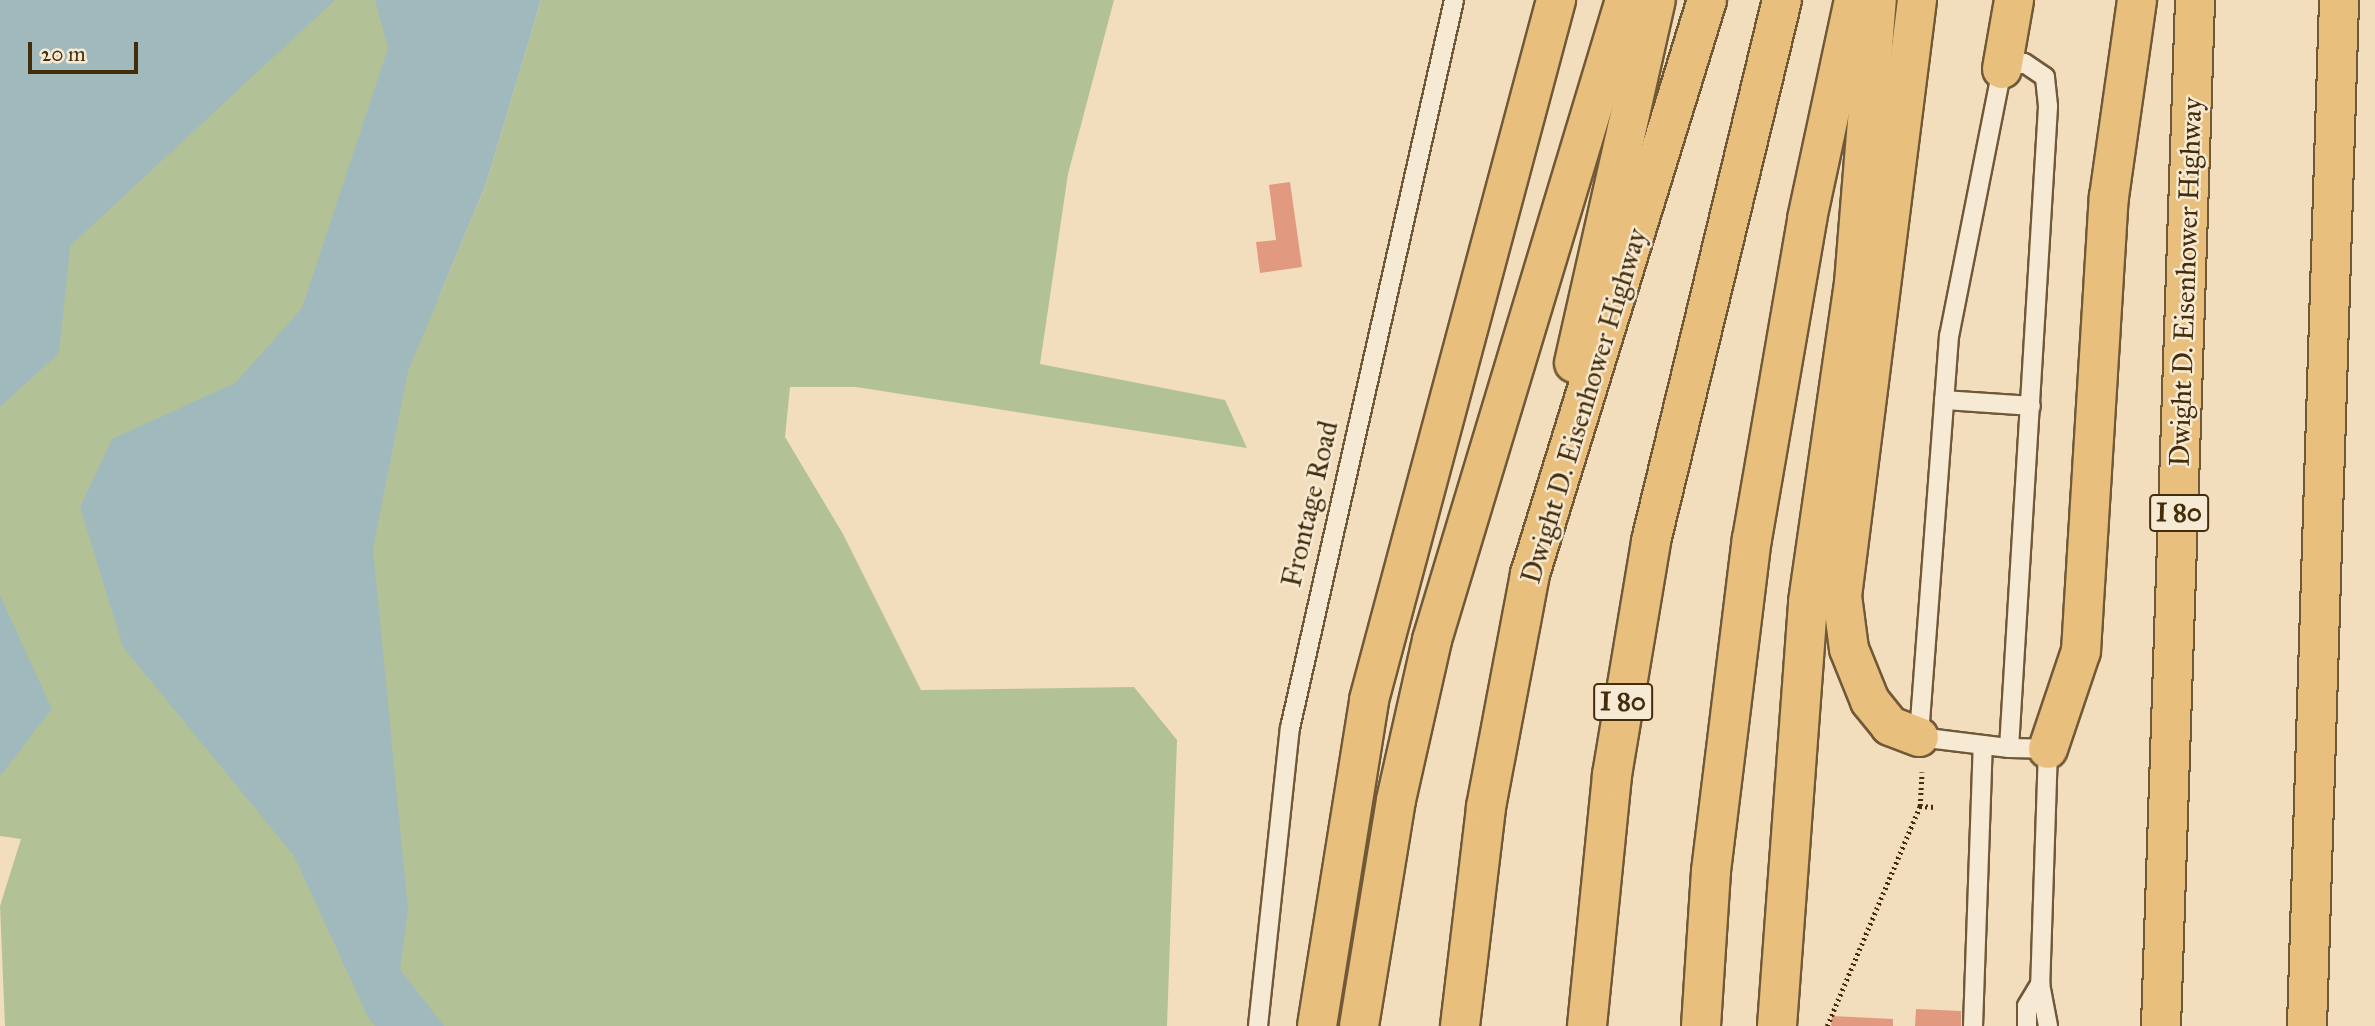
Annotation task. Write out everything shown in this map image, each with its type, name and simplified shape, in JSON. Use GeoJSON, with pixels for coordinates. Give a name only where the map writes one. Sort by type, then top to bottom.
{"type":"FeatureCollection","features":[{"type":"Feature","properties":{"kind":"highway"},"geometry":{"type":"LineString","coordinates":[[1317,1026],[1342,843],[1378,661],[1556,0]]}},
{"type":"Feature","properties":{"kind":"highway"},"geometry":{"type":"LineString","coordinates":[[1359,1026],[1390,827],[1432,640],[1625,0]]}},
{"type":"Feature","properties":{"kind":"highway"},"geometry":{"type":"LineString","coordinates":[[1549,497],[1598,233],[1656,0]]}},
{"type":"Feature","properties":{"kind":"highway","name":"Dwight D. Eisenhower Highway"},"geometry":{"type":"LineString","coordinates":[[1460,1026],[1498,729],[1549,497],[1707,0]]}},
{"type":"Feature","properties":{"kind":"highway","name":"I 80"},"geometry":{"type":"LineString","coordinates":[[1587,1026],[1612,775],[1651,541],[1782,0]]}},
{"type":"Feature","properties":{"kind":"highway"},"geometry":{"type":"LineString","coordinates":[[1701,1026],[1711,871],[1754,526],[1808,219],[1854,0]]}},
{"type":"Feature","properties":{"kind":"highway"},"geometry":{"type":"LineString","coordinates":[[1777,1026],[1808,602],[1848,324],[1877,0]]}},
{"type":"Feature","properties":{"kind":"highway"},"geometry":{"type":"LineString","coordinates":[[1848,324],[1916,0]]}},
{"type":"Feature","properties":{"kind":"highway"},"geometry":{"type":"LineString","coordinates":[[1916,0],[1842,596],[1849,649],[1870,701],[1890,726],[1919,737]]}},
{"type":"Feature","properties":{"kind":"highway"},"geometry":{"type":"LineString","coordinates":[[2002,69],[2014,0]]}},
{"type":"Feature","properties":{"kind":"highway"},"geometry":{"type":"LineString","coordinates":[[2048,749],[2081,651],[2109,197],[2137,0]]}},
{"type":"Feature","properties":{"kind":"highway","name":"Dwight D. Eisenhower Highway"},"geometry":{"type":"LineString","coordinates":[[2161,1026],[2195,0]]}},
{"type":"Feature","properties":{"kind":"highway"},"geometry":{"type":"LineString","coordinates":[[2307,1026],[2339,0]]}},
{"type":"Feature","properties":{"kind":"highway"},"geometry":{"type":"LineString","coordinates":[[2315,746],[2323,1026]]}},
{"type":"Feature","properties":{"kind":"lane","name":"Frontage Road"},"geometry":{"type":"LineString","coordinates":[[1258,1026],[1290,728],[1454,0]]}},
{"type":"Feature","properties":{"kind":"lane"},"geometry":{"type":"LineString","coordinates":[[2009,748],[2031,406],[2045,77],[2024,62],[2002,69],[1963,258],[1944,400],[1919,737],[2009,748],[2048,749],[2040,984],[2048,1026]]}},
{"type":"Feature","properties":{"kind":"lane"},"geometry":{"type":"LineString","coordinates":[[1944,400],[2031,406]]}},
{"type":"Feature","properties":{"kind":"lane"},"geometry":{"type":"LineString","coordinates":[[1973,1026],[1983,745]]}},
{"type":"Feature","properties":{"kind":"lane"},"geometry":{"type":"LineString","coordinates":[[2027,1026],[2027,1006],[2040,984]]}},
{"type":"Feature","properties":{"kind":"path"},"geometry":{"type":"LineString","coordinates":[[1827,1026],[1920,806],[1935,807]]}},
{"type":"Feature","properties":{"kind":"green space"},"geometry":{"type":"Polygon","coordinates":[[[0,0],[504,0],[358,392],[438,299],[486,184],[541,0],[1114,0],[1068,174],[1040,364],[1225,400],[1247,448],[856,387],[790,387],[785,437],[843,534],[921,690],[1134,687],[1177,740],[1167,1026],[5,1026],[0,906],[21,839],[0,836],[0,0]]]}},
{"type":"Feature","properties":{"kind":"water"},"geometry":{"type":"Polygon","coordinates":[[[0,0],[335,0],[70,246],[59,353],[0,407],[0,0]]]}},
{"type":"Feature","properties":{"kind":"water"},"geometry":{"type":"Polygon","coordinates":[[[375,0],[541,0],[486,184],[408,371],[373,549],[408,909],[400,969],[444,1026],[375,1026],[369,1019],[294,856],[123,647],[80,507],[112,439],[235,383],[302,308],[388,48],[375,0]]]}},
{"type":"Feature","properties":{"kind":"water"},"geometry":{"type":"Polygon","coordinates":[[[0,595],[52,709],[0,776],[0,595]]]}},
{"type":"Feature","properties":{"kind":"building"},"geometry":{"type":"Polygon","coordinates":[[[1290,182],[1302,267],[1260,273],[1256,242],[1276,240],[1269,185],[1290,182]]]}},
{"type":"Feature","properties":{"kind":"building"},"geometry":{"type":"Polygon","coordinates":[[[1916,1009],[1961,1011],[1961,1026],[1915,1026],[1916,1009]]]}},
{"type":"Feature","properties":{"kind":"building"},"geometry":{"type":"Polygon","coordinates":[[[1832,1016],[1893,1019],[1893,1026],[1831,1026],[1832,1016]]]}}]}
